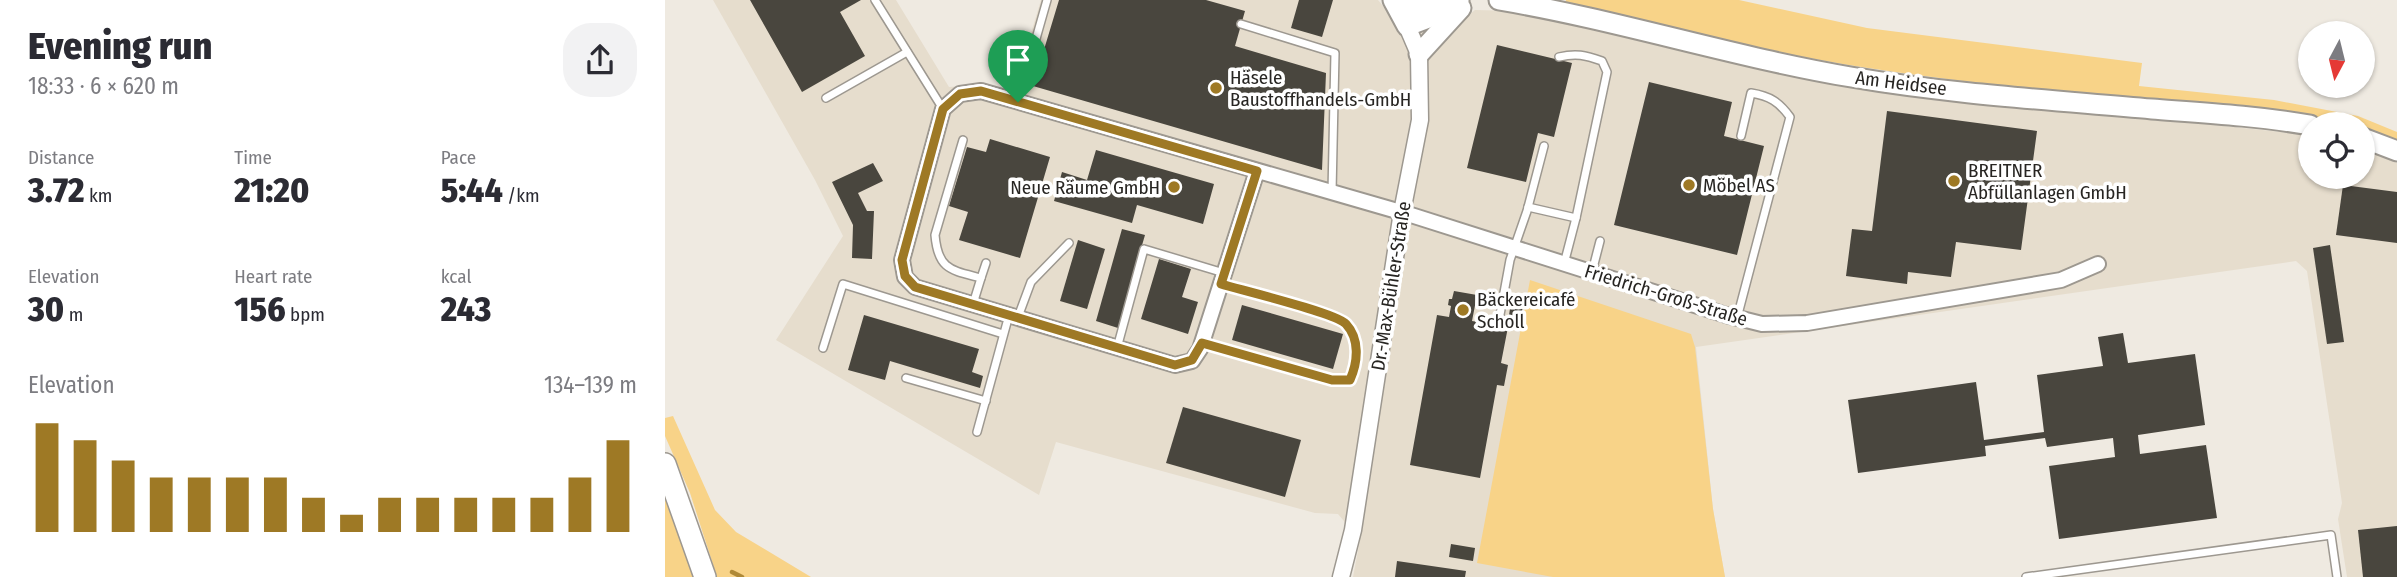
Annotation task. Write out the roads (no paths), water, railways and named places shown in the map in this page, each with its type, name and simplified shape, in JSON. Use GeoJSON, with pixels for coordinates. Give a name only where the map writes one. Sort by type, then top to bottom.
{"type":"FeatureCollection","features":[{"type":"Feature","properties":{"kind":"main road"},"geometry":{"type":"LineString","coordinates":[[1400,13],[1421,2],[1467,0]]}},
{"type":"Feature","properties":{"kind":"main road"},"geometry":{"type":"LineString","coordinates":[[1419,54],[1467,0]]}},
{"type":"Feature","properties":{"kind":"main road","name":"Am Heidsee"},"geometry":{"type":"LineString","coordinates":[[1499,0],[1571,13],[1723,51],[1853,77],[1983,94],[2248,116],[2298,123]]}},
{"type":"Feature","properties":{"kind":"main road"},"geometry":{"type":"LineString","coordinates":[[2375,143],[2397,151]]}},
{"type":"Feature","properties":{"kind":"main road"},"geometry":{"type":"LineString","coordinates":[[665,464],[705,577]]}},
{"type":"Feature","properties":{"kind":"street","name":"Dr.-Max-Bühler-Straße"},"geometry":{"type":"LineString","coordinates":[[1341,577],[1353,530],[1402,212],[1420,120],[1419,54],[1400,13]]}},
{"type":"Feature","properties":{"kind":"street","name":"Friedrich-Groß-Straße"},"geometry":{"type":"LineString","coordinates":[[943,109],[960,94],[981,91],[1402,212],[1762,324],[1815,322],[2061,280],[2098,264]]}},
{"type":"Feature","properties":{"kind":"street"},"geometry":{"type":"LineString","coordinates":[[943,109],[902,260],[905,276],[915,287],[1175,365],[1192,360],[1202,343],[1257,171]]}},
{"type":"Feature","properties":{"kind":"lane"},"geometry":{"type":"LineString","coordinates":[[875,0],[943,109]]}},
{"type":"Feature","properties":{"kind":"lane"},"geometry":{"type":"LineString","coordinates":[[1018,102],[1047,0]]}},
{"type":"Feature","properties":{"kind":"lane"},"geometry":{"type":"LineString","coordinates":[[1241,24],[1335,53],[1332,193]]}},
{"type":"Feature","properties":{"kind":"lane"},"geometry":{"type":"LineString","coordinates":[[826,98],[907,52]]}},
{"type":"Feature","properties":{"kind":"lane"},"geometry":{"type":"LineString","coordinates":[[1559,57],[1576,53],[1587,55],[1601,61],[1607,72],[1564,264]]}},
{"type":"Feature","properties":{"kind":"lane"},"geometry":{"type":"LineString","coordinates":[[1737,318],[1790,117],[1778,101],[1762,94],[1751,93],[1741,136]]}},
{"type":"Feature","properties":{"kind":"lane"},"geometry":{"type":"LineString","coordinates":[[963,140],[935,235],[936,250],[943,264],[950,269],[981,278]]}},
{"type":"Feature","properties":{"kind":"lane"},"geometry":{"type":"LineString","coordinates":[[1499,320],[1510,260],[1516,248],[1544,146]]}},
{"type":"Feature","properties":{"kind":"lane"},"geometry":{"type":"LineString","coordinates":[[1528,207],[1576,218]]}},
{"type":"Feature","properties":{"kind":"lane"},"geometry":{"type":"LineString","coordinates":[[1592,272],[1600,241]]}},
{"type":"Feature","properties":{"kind":"lane"},"geometry":{"type":"LineString","coordinates":[[977,432],[1003,334],[1031,282],[1069,243]]}},
{"type":"Feature","properties":{"kind":"lane"},"geometry":{"type":"LineString","coordinates":[[1117,348],[1144,249],[1345,322],[1356,341],[1355,370],[1350,380],[1332,380],[1202,343]]}},
{"type":"Feature","properties":{"kind":"lane"},"geometry":{"type":"LineString","coordinates":[[973,304],[986,263]]}},
{"type":"Feature","properties":{"kind":"lane"},"geometry":{"type":"LineString","coordinates":[[824,348],[843,284],[1003,334]]}},
{"type":"Feature","properties":{"kind":"lane"},"geometry":{"type":"LineString","coordinates":[[906,378],[986,401]]}},
{"type":"Feature","properties":{"kind":"lane"},"geometry":{"type":"LineString","coordinates":[[2026,577],[2331,535],[2337,577]]}},
{"type":"Feature","properties":{"kind":"waterway"},"geometry":{"type":"LineString","coordinates":[[732,572],[742,577]]}},
{"type":"Feature","properties":{"kind":"place","name":"Häsele Baustoffhandels-GmbH"},"geometry":{"type":"Point","coordinates":[1216,88]}},
{"type":"Feature","properties":{"kind":"place","name":"BREITNER Abfüllanlagen GmbH"},"geometry":{"type":"Point","coordinates":[1954,181]}},
{"type":"Feature","properties":{"kind":"place","name":"Möbel AS"},"geometry":{"type":"Point","coordinates":[1689,185]}},
{"type":"Feature","properties":{"kind":"place","name":"Neue Räume GmbH"},"geometry":{"type":"Point","coordinates":[1174,187]}},
{"type":"Feature","properties":{"kind":"place","name":"Bäckereicafé Scholl"},"geometry":{"type":"Point","coordinates":[1463,310]}}]}
